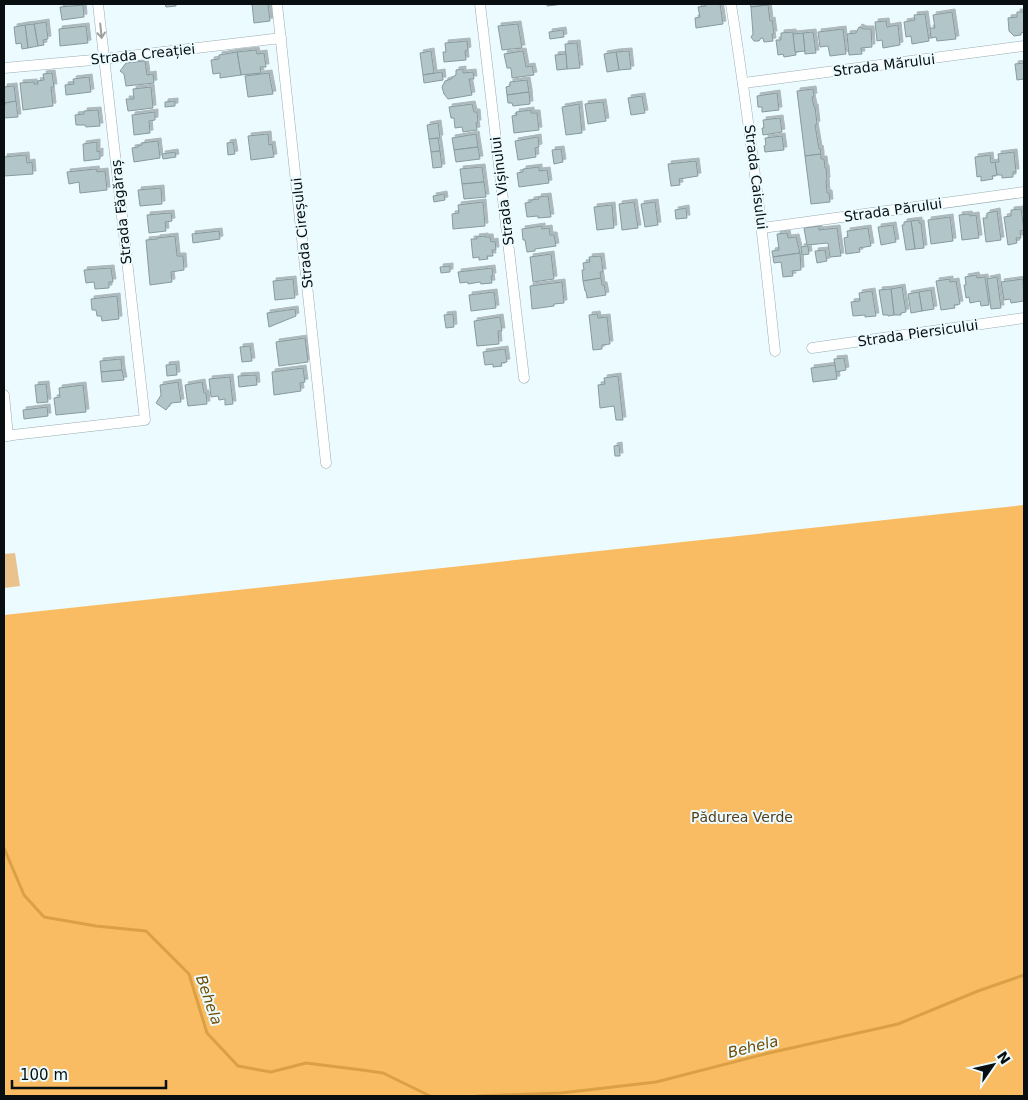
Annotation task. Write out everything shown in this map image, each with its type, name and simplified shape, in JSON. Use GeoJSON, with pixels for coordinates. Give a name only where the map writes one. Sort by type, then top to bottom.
{"type":"FeatureCollection","features":[{"type":"Feature","properties":{"kind":"street","name":"Strada Făgăraș"},"geometry":{"type":"LineString","coordinates":[[6,436],[145,420],[98,4]]}},
{"type":"Feature","properties":{"kind":"street","name":"Strada Cireșului"},"geometry":{"type":"LineString","coordinates":[[278,4],[326,463]]}},
{"type":"Feature","properties":{"kind":"street","name":"Strada Vișinului"},"geometry":{"type":"LineString","coordinates":[[480,4],[524,378]]}},
{"type":"Feature","properties":{"kind":"street","name":"Strada Caisului"},"geometry":{"type":"LineString","coordinates":[[731,4],[744,83],[776,351]]}},
{"type":"Feature","properties":{"kind":"street","name":"Strada Creației"},"geometry":{"type":"LineString","coordinates":[[4,68],[281,38]]}},
{"type":"Feature","properties":{"kind":"street","name":"Strada Mărului"},"geometry":{"type":"LineString","coordinates":[[744,83],[1024,46]]}},
{"type":"Feature","properties":{"kind":"street","name":"Strada Părului"},"geometry":{"type":"LineString","coordinates":[[762,228],[1024,192]]}},
{"type":"Feature","properties":{"kind":"street","name":"Strada Piersicului"},"geometry":{"type":"LineString","coordinates":[[812,348],[1024,318]]}},
{"type":"Feature","properties":{"kind":"street"},"geometry":{"type":"LineString","coordinates":[[4,395],[6,436]]}},
{"type":"Feature","properties":{"kind":"shaded area"},"geometry":{"type":"Polygon","coordinates":[[[15,553],[20,586],[4,588],[4,554],[15,553]]]}},
{"type":"Feature","properties":{"kind":"green space","name":"Pădurea Verde"},"geometry":{"type":"Polygon","coordinates":[[[1024,505],[1024,1096],[4,1096],[4,615],[1024,505]]]}},
{"type":"Feature","properties":{"kind":"building"},"geometry":{"type":"Polygon","coordinates":[[[165,4],[176,4],[176,6],[166,7],[165,4]]]}},
{"type":"Feature","properties":{"kind":"building"},"geometry":{"type":"Polygon","coordinates":[[[252,4],[268,4],[270,21],[254,23],[252,4]]]}},
{"type":"Feature","properties":{"kind":"building"},"geometry":{"type":"Polygon","coordinates":[[[547,4],[564,4],[547,6],[547,4]]]}},
{"type":"Feature","properties":{"kind":"building"},"geometry":{"type":"Polygon","coordinates":[[[705,4],[720,4],[723,24],[696,28],[695,18],[700,17],[698,7],[706,6],[705,4]]]}},
{"type":"Feature","properties":{"kind":"building"},"geometry":{"type":"Polygon","coordinates":[[[750,4],[767,4],[768,5],[751,7],[750,4]]]}},
{"type":"Feature","properties":{"kind":"building"},"geometry":{"type":"Polygon","coordinates":[[[83,5],[84,17],[62,20],[60,7],[83,5]]]}},
{"type":"Feature","properties":{"kind":"building"},"geometry":{"type":"Polygon","coordinates":[[[768,5],[774,34],[772,34],[773,41],[764,42],[763,38],[761,38],[759,41],[754,41],[751,37],[753,34],[751,7],[768,5]]]}},
{"type":"Feature","properties":{"kind":"building"},"geometry":{"type":"Polygon","coordinates":[[[952,12],[956,39],[937,41],[936,37],[931,38],[930,28],[935,28],[933,15],[952,12]]]}},
{"type":"Feature","properties":{"kind":"building"},"geometry":{"type":"Polygon","coordinates":[[[1017,12],[1024,12],[1024,32],[1021,35],[1014,36],[1009,31],[1008,18],[1017,17],[1017,12]]]}},
{"type":"Feature","properties":{"kind":"building"},"geometry":{"type":"Polygon","coordinates":[[[925,14],[929,41],[912,44],[911,36],[906,37],[904,22],[915,20],[914,15],[925,14]]]}},
{"type":"Feature","properties":{"kind":"building"},"geometry":{"type":"Polygon","coordinates":[[[886,21],[887,27],[898,25],[900,45],[883,48],[882,40],[877,41],[875,22],[886,21]]]}},
{"type":"Feature","properties":{"kind":"building"},"geometry":{"type":"Polygon","coordinates":[[[46,22],[48,39],[43,40],[44,45],[38,46],[34,24],[46,22]]]}},
{"type":"Feature","properties":{"kind":"building"},"geometry":{"type":"Polygon","coordinates":[[[34,24],[38,46],[28,48],[25,25],[34,24]]]}},
{"type":"Feature","properties":{"kind":"building"},"geometry":{"type":"Polygon","coordinates":[[[518,24],[522,48],[502,50],[498,26],[518,24]]]}},
{"type":"Feature","properties":{"kind":"building"},"geometry":{"type":"Polygon","coordinates":[[[25,25],[28,48],[22,49],[21,43],[16,44],[14,27],[25,25]]]}},
{"type":"Feature","properties":{"kind":"building"},"geometry":{"type":"Polygon","coordinates":[[[86,26],[88,43],[60,46],[59,29],[86,26]]]}},
{"type":"Feature","properties":{"kind":"building"},"geometry":{"type":"Polygon","coordinates":[[[859,27],[871,29],[872,47],[861,48],[862,54],[849,55],[847,34],[856,33],[859,27]]]}},
{"type":"Feature","properties":{"kind":"building"},"geometry":{"type":"Polygon","coordinates":[[[843,29],[846,54],[830,56],[828,46],[820,47],[818,32],[843,29]]]}},
{"type":"Feature","properties":{"kind":"building"},"geometry":{"type":"Polygon","coordinates":[[[563,30],[564,37],[550,39],[549,32],[563,30]]]}},
{"type":"Feature","properties":{"kind":"building"},"geometry":{"type":"Polygon","coordinates":[[[793,32],[796,55],[784,57],[783,54],[778,55],[776,40],[781,40],[781,33],[793,32]]]}},
{"type":"Feature","properties":{"kind":"building"},"geometry":{"type":"Polygon","coordinates":[[[813,32],[816,53],[805,54],[803,33],[813,32]]]}},
{"type":"Feature","properties":{"kind":"building"},"geometry":{"type":"Polygon","coordinates":[[[803,33],[805,51],[795,52],[793,34],[803,33]]]}},
{"type":"Feature","properties":{"kind":"building"},"geometry":{"type":"Polygon","coordinates":[[[467,41],[466,60],[444,62],[443,52],[446,52],[445,43],[467,41]]]}},
{"type":"Feature","properties":{"kind":"building"},"geometry":{"type":"Polygon","coordinates":[[[577,43],[580,68],[567,69],[565,44],[577,43]]]}},
{"type":"Feature","properties":{"kind":"building"},"geometry":{"type":"Polygon","coordinates":[[[256,50],[257,54],[264,53],[266,67],[260,67],[261,73],[241,75],[237,52],[256,50]]]}},
{"type":"Feature","properties":{"kind":"building"},"geometry":{"type":"Polygon","coordinates":[[[431,51],[434,73],[423,75],[420,53],[431,51]]]}},
{"type":"Feature","properties":{"kind":"building"},"geometry":{"type":"Polygon","coordinates":[[[523,51],[526,67],[532,66],[534,75],[512,78],[511,68],[507,68],[504,54],[523,51]]]}},
{"type":"Feature","properties":{"kind":"building"},"geometry":{"type":"Polygon","coordinates":[[[629,51],[631,69],[619,70],[616,52],[629,51]]]}},
{"type":"Feature","properties":{"kind":"building"},"geometry":{"type":"Polygon","coordinates":[[[237,52],[241,75],[220,78],[220,73],[213,74],[211,60],[219,59],[219,55],[237,52]]]}},
{"type":"Feature","properties":{"kind":"building"},"geometry":{"type":"Polygon","coordinates":[[[616,52],[619,70],[607,72],[604,54],[616,52]]]}},
{"type":"Feature","properties":{"kind":"building"},"geometry":{"type":"Polygon","coordinates":[[[566,54],[567,69],[557,70],[555,55],[566,54]]]}},
{"type":"Feature","properties":{"kind":"building"},"geometry":{"type":"Polygon","coordinates":[[[145,61],[147,75],[153,74],[154,83],[126,86],[124,74],[120,71],[126,63],[145,61]]]}},
{"type":"Feature","properties":{"kind":"building"},"geometry":{"type":"Polygon","coordinates":[[[1024,63],[1024,79],[1017,80],[1015,64],[1024,63]]]}},
{"type":"Feature","properties":{"kind":"building"},"geometry":{"type":"Polygon","coordinates":[[[463,69],[463,73],[473,72],[474,79],[469,79],[472,95],[448,99],[442,87],[445,81],[456,75],[456,70],[463,69]]]}},
{"type":"Feature","properties":{"kind":"building"},"geometry":{"type":"Polygon","coordinates":[[[442,72],[443,80],[424,83],[423,75],[442,72]]]}},
{"type":"Feature","properties":{"kind":"building"},"geometry":{"type":"Polygon","coordinates":[[[52,73],[54,87],[51,87],[53,106],[23,110],[20,83],[34,82],[34,84],[38,84],[37,81],[44,80],[43,74],[52,73]]]}},
{"type":"Feature","properties":{"kind":"building"},"geometry":{"type":"Polygon","coordinates":[[[269,73],[273,94],[248,97],[245,76],[269,73]]]}},
{"type":"Feature","properties":{"kind":"building"},"geometry":{"type":"Polygon","coordinates":[[[89,77],[91,92],[66,95],[65,85],[74,84],[73,79],[89,77]]]}},
{"type":"Feature","properties":{"kind":"building"},"geometry":{"type":"Polygon","coordinates":[[[527,80],[529,92],[507,95],[506,87],[510,86],[510,82],[527,80]]]}},
{"type":"Feature","properties":{"kind":"building"},"geometry":{"type":"Polygon","coordinates":[[[14,86],[16,101],[5,103],[4,87],[14,86]]]}},
{"type":"Feature","properties":{"kind":"building"},"geometry":{"type":"Polygon","coordinates":[[[151,87],[153,108],[128,111],[126,99],[134,99],[133,89],[151,87]]]}},
{"type":"Feature","properties":{"kind":"building"},"geometry":{"type":"Polygon","coordinates":[[[813,89],[814,96],[812,97],[817,124],[815,125],[821,154],[805,156],[797,91],[813,89]]]}},
{"type":"Feature","properties":{"kind":"building"},"geometry":{"type":"Polygon","coordinates":[[[529,92],[530,104],[513,106],[512,103],[508,103],[507,95],[529,92]]]}},
{"type":"Feature","properties":{"kind":"building"},"geometry":{"type":"Polygon","coordinates":[[[777,93],[779,110],[762,112],[762,107],[758,107],[757,96],[777,93]]]}},
{"type":"Feature","properties":{"kind":"building"},"geometry":{"type":"Polygon","coordinates":[[[642,96],[645,113],[631,115],[628,98],[642,96]]]}},
{"type":"Feature","properties":{"kind":"building"},"geometry":{"type":"Polygon","coordinates":[[[16,101],[18,117],[4,118],[5,103],[16,101]]]}},
{"type":"Feature","properties":{"kind":"building"},"geometry":{"type":"Polygon","coordinates":[[[175,101],[175,106],[165,107],[165,102],[175,101]]]}},
{"type":"Feature","properties":{"kind":"building"},"geometry":{"type":"Polygon","coordinates":[[[603,102],[606,121],[588,124],[585,104],[603,102]]]}},
{"type":"Feature","properties":{"kind":"building"},"geometry":{"type":"Polygon","coordinates":[[[472,104],[474,112],[477,112],[477,130],[463,132],[462,127],[455,128],[454,118],[451,118],[449,107],[472,104]]]}},
{"type":"Feature","properties":{"kind":"building"},"geometry":{"type":"Polygon","coordinates":[[[579,104],[582,133],[566,135],[562,107],[579,104]]]}},
{"type":"Feature","properties":{"kind":"building"},"geometry":{"type":"Polygon","coordinates":[[[98,110],[100,126],[86,127],[85,125],[76,125],[75,115],[84,114],[84,111],[98,110]]]}},
{"type":"Feature","properties":{"kind":"building"},"geometry":{"type":"Polygon","coordinates":[[[531,110],[531,113],[537,113],[539,130],[514,133],[512,116],[517,115],[516,112],[531,110]]]}},
{"type":"Feature","properties":{"kind":"building"},"geometry":{"type":"Polygon","coordinates":[[[155,112],[155,120],[149,121],[150,133],[134,135],[132,115],[155,112]]]}},
{"type":"Feature","properties":{"kind":"building"},"geometry":{"type":"Polygon","coordinates":[[[780,118],[782,132],[763,135],[763,120],[780,118]]]}},
{"type":"Feature","properties":{"kind":"building"},"geometry":{"type":"Polygon","coordinates":[[[438,123],[440,138],[429,139],[427,125],[438,123]]]}},
{"type":"Feature","properties":{"kind":"building"},"geometry":{"type":"Polygon","coordinates":[[[268,134],[269,145],[272,144],[274,157],[251,160],[248,136],[268,134]]]}},
{"type":"Feature","properties":{"kind":"building"},"geometry":{"type":"Polygon","coordinates":[[[476,134],[478,147],[454,150],[452,138],[476,134]]]}},
{"type":"Feature","properties":{"kind":"building"},"geometry":{"type":"Polygon","coordinates":[[[782,136],[784,150],[765,152],[765,138],[782,136]]]}},
{"type":"Feature","properties":{"kind":"building"},"geometry":{"type":"Polygon","coordinates":[[[538,137],[539,147],[535,148],[536,157],[518,160],[515,141],[538,137]]]}},
{"type":"Feature","properties":{"kind":"building"},"geometry":{"type":"Polygon","coordinates":[[[438,138],[440,151],[431,152],[429,139],[438,138]]]}},
{"type":"Feature","properties":{"kind":"building"},"geometry":{"type":"Polygon","coordinates":[[[158,141],[160,158],[134,162],[132,148],[142,145],[142,143],[158,141]]]}},
{"type":"Feature","properties":{"kind":"building"},"geometry":{"type":"Polygon","coordinates":[[[97,142],[97,152],[100,151],[100,159],[84,161],[83,144],[97,142]]]}},
{"type":"Feature","properties":{"kind":"building"},"geometry":{"type":"Polygon","coordinates":[[[233,142],[235,154],[228,155],[227,143],[233,142]]]}},
{"type":"Feature","properties":{"kind":"building"},"geometry":{"type":"Polygon","coordinates":[[[478,147],[480,159],[456,162],[454,150],[478,147]]]}},
{"type":"Feature","properties":{"kind":"building"},"geometry":{"type":"Polygon","coordinates":[[[561,149],[563,162],[554,164],[552,150],[561,149]]]}},
{"type":"Feature","properties":{"kind":"building"},"geometry":{"type":"Polygon","coordinates":[[[440,151],[442,167],[433,168],[431,152],[440,151]]]}},
{"type":"Feature","properties":{"kind":"building"},"geometry":{"type":"Polygon","coordinates":[[[175,152],[176,157],[163,159],[162,154],[175,152]]]}},
{"type":"Feature","properties":{"kind":"building"},"geometry":{"type":"Polygon","coordinates":[[[1014,152],[1016,172],[1013,172],[1013,177],[1002,178],[1002,175],[997,175],[995,162],[999,162],[998,154],[1014,152]]]}},
{"type":"Feature","properties":{"kind":"building"},"geometry":{"type":"Polygon","coordinates":[[[821,154],[821,159],[824,159],[826,168],[827,193],[829,193],[830,202],[811,204],[805,156],[821,154]]]}},
{"type":"Feature","properties":{"kind":"building"},"geometry":{"type":"Polygon","coordinates":[[[26,155],[27,163],[32,162],[33,174],[4,176],[4,157],[26,155]]]}},
{"type":"Feature","properties":{"kind":"building"},"geometry":{"type":"Polygon","coordinates":[[[990,155],[991,163],[995,162],[997,175],[992,176],[993,179],[981,181],[981,176],[977,177],[975,157],[990,155]]]}},
{"type":"Feature","properties":{"kind":"building"},"geometry":{"type":"Polygon","coordinates":[[[696,161],[698,176],[679,179],[680,185],[671,186],[668,164],[696,161]]]}},
{"type":"Feature","properties":{"kind":"building"},"geometry":{"type":"Polygon","coordinates":[[[482,167],[484,182],[462,184],[460,169],[482,167]]]}},
{"type":"Feature","properties":{"kind":"building"},"geometry":{"type":"Polygon","coordinates":[[[539,167],[539,171],[547,170],[549,183],[519,187],[517,173],[523,172],[523,169],[539,167]]]}},
{"type":"Feature","properties":{"kind":"building"},"geometry":{"type":"Polygon","coordinates":[[[96,169],[97,172],[105,171],[107,190],[80,193],[79,182],[69,184],[67,172],[96,169]]]}},
{"type":"Feature","properties":{"kind":"building"},"geometry":{"type":"Polygon","coordinates":[[[484,182],[486,197],[464,199],[462,184],[484,182]]]}},
{"type":"Feature","properties":{"kind":"building"},"geometry":{"type":"Polygon","coordinates":[[[161,188],[162,204],[140,206],[138,190],[161,188]]]}},
{"type":"Feature","properties":{"kind":"building"},"geometry":{"type":"Polygon","coordinates":[[[444,194],[445,200],[434,202],[433,196],[444,194]]]}},
{"type":"Feature","properties":{"kind":"building"},"geometry":{"type":"Polygon","coordinates":[[[548,196],[551,217],[527,217],[525,203],[539,199],[538,197],[548,196]]]}},
{"type":"Feature","properties":{"kind":"building"},"geometry":{"type":"Polygon","coordinates":[[[483,202],[485,226],[453,229],[452,214],[459,213],[458,205],[483,202]]]}},
{"type":"Feature","properties":{"kind":"building"},"geometry":{"type":"Polygon","coordinates":[[[634,202],[638,228],[622,230],[619,204],[634,202]]]}},
{"type":"Feature","properties":{"kind":"building"},"geometry":{"type":"Polygon","coordinates":[[[655,202],[658,225],[645,227],[641,204],[655,202]]]}},
{"type":"Feature","properties":{"kind":"building"},"geometry":{"type":"Polygon","coordinates":[[[612,205],[614,228],[597,230],[594,207],[612,205]]]}},
{"type":"Feature","properties":{"kind":"building"},"geometry":{"type":"Polygon","coordinates":[[[686,208],[687,218],[676,219],[675,210],[686,208]]]}},
{"type":"Feature","properties":{"kind":"building"},"geometry":{"type":"Polygon","coordinates":[[[1021,209],[1024,230],[1020,231],[1021,238],[1016,238],[1017,243],[1008,245],[1004,217],[1011,216],[1011,210],[1021,209]]]}},
{"type":"Feature","properties":{"kind":"building"},"geometry":{"type":"Polygon","coordinates":[[[997,211],[1001,240],[986,242],[983,218],[987,218],[987,213],[997,211]]]}},
{"type":"Feature","properties":{"kind":"building"},"geometry":{"type":"Polygon","coordinates":[[[171,213],[172,221],[165,222],[166,231],[149,233],[147,215],[171,213]]]}},
{"type":"Feature","properties":{"kind":"building"},"geometry":{"type":"Polygon","coordinates":[[[969,214],[970,216],[976,215],[979,238],[962,240],[959,215],[969,214]]]}},
{"type":"Feature","properties":{"kind":"building"},"geometry":{"type":"Polygon","coordinates":[[[950,217],[953,241],[931,244],[928,220],[950,217]]]}},
{"type":"Feature","properties":{"kind":"building"},"geometry":{"type":"Polygon","coordinates":[[[919,220],[924,248],[915,249],[911,221],[919,220]]]}},
{"type":"Feature","properties":{"kind":"building"},"geometry":{"type":"Polygon","coordinates":[[[911,221],[915,249],[906,250],[902,225],[904,225],[904,222],[911,221]]]}},
{"type":"Feature","properties":{"kind":"building"},"geometry":{"type":"Polygon","coordinates":[[[893,225],[896,242],[881,245],[878,227],[893,225]]]}},
{"type":"Feature","properties":{"kind":"building"},"geometry":{"type":"Polygon","coordinates":[[[542,226],[542,229],[549,228],[550,235],[554,235],[556,246],[527,252],[522,229],[542,226]]]}},
{"type":"Feature","properties":{"kind":"building"},"geometry":{"type":"Polygon","coordinates":[[[819,226],[819,230],[837,228],[841,256],[830,257],[828,243],[807,245],[804,228],[819,226]]]}},
{"type":"Feature","properties":{"kind":"building"},"geometry":{"type":"Polygon","coordinates":[[[868,228],[871,246],[859,248],[860,252],[846,254],[844,238],[848,237],[847,231],[868,228]]]}},
{"type":"Feature","properties":{"kind":"building"},"geometry":{"type":"Polygon","coordinates":[[[219,231],[220,239],[193,243],[192,234],[219,231]]]}},
{"type":"Feature","properties":{"kind":"building"},"geometry":{"type":"Polygon","coordinates":[[[787,233],[788,238],[796,237],[800,253],[773,257],[772,251],[779,250],[777,234],[787,233]]]}},
{"type":"Feature","properties":{"kind":"building"},"geometry":{"type":"Polygon","coordinates":[[[175,236],[177,256],[183,256],[184,270],[171,272],[172,282],[150,285],[146,240],[175,236]]]}},
{"type":"Feature","properties":{"kind":"building"},"geometry":{"type":"Polygon","coordinates":[[[485,236],[490,237],[491,242],[495,241],[496,250],[492,250],[493,256],[487,256],[488,259],[479,260],[479,257],[473,258],[471,239],[485,236]]]}},
{"type":"Feature","properties":{"kind":"building"},"geometry":{"type":"Polygon","coordinates":[[[808,246],[809,254],[802,255],[801,247],[808,246]]]}},
{"type":"Feature","properties":{"kind":"building"},"geometry":{"type":"Polygon","coordinates":[[[825,250],[827,261],[817,263],[815,251],[825,250]]]}},
{"type":"Feature","properties":{"kind":"building"},"geometry":{"type":"Polygon","coordinates":[[[800,253],[801,270],[792,271],[793,276],[783,277],[781,262],[774,263],[773,257],[800,253]]]}},
{"type":"Feature","properties":{"kind":"building"},"geometry":{"type":"Polygon","coordinates":[[[551,254],[554,279],[533,282],[530,257],[551,254]]]}},
{"type":"Feature","properties":{"kind":"building"},"geometry":{"type":"Polygon","coordinates":[[[601,256],[603,272],[600,272],[601,278],[583,281],[583,263],[590,262],[589,257],[601,256]]]}},
{"type":"Feature","properties":{"kind":"building"},"geometry":{"type":"Polygon","coordinates":[[[450,266],[450,272],[441,273],[440,267],[450,266]]]}},
{"type":"Feature","properties":{"kind":"building"},"geometry":{"type":"Polygon","coordinates":[[[111,268],[113,282],[109,282],[109,288],[95,289],[94,282],[86,283],[84,270],[111,268]]]}},
{"type":"Feature","properties":{"kind":"building"},"geometry":{"type":"Polygon","coordinates":[[[492,268],[492,283],[460,283],[458,272],[492,268]]]}},
{"type":"Feature","properties":{"kind":"building"},"geometry":{"type":"Polygon","coordinates":[[[976,275],[977,278],[985,277],[989,305],[981,306],[980,301],[970,303],[969,297],[966,298],[965,277],[976,275]]]}},
{"type":"Feature","properties":{"kind":"building"},"geometry":{"type":"Polygon","coordinates":[[[997,277],[1001,308],[991,309],[987,279],[997,277]]]}},
{"type":"Feature","properties":{"kind":"building"},"geometry":{"type":"Polygon","coordinates":[[[601,278],[606,295],[587,298],[583,281],[601,278]]]}},
{"type":"Feature","properties":{"kind":"building"},"geometry":{"type":"Polygon","coordinates":[[[293,279],[295,298],[275,300],[273,281],[293,279]]]}},
{"type":"Feature","properties":{"kind":"building"},"geometry":{"type":"Polygon","coordinates":[[[950,279],[950,282],[956,281],[960,304],[954,305],[955,308],[941,310],[936,281],[950,279]]]}},
{"type":"Feature","properties":{"kind":"building"},"geometry":{"type":"Polygon","coordinates":[[[1023,279],[1024,301],[1011,303],[1010,299],[1004,300],[1001,282],[1023,279]]]}},
{"type":"Feature","properties":{"kind":"building"},"geometry":{"type":"Polygon","coordinates":[[[562,282],[564,303],[532,309],[530,286],[562,282]]]}},
{"type":"Feature","properties":{"kind":"building"},"geometry":{"type":"Polygon","coordinates":[[[902,287],[906,312],[901,313],[901,315],[894,315],[891,289],[902,287]]]}},
{"type":"Feature","properties":{"kind":"building"},"geometry":{"type":"Polygon","coordinates":[[[891,289],[894,315],[883,315],[879,290],[891,289]]]}},
{"type":"Feature","properties":{"kind":"building"},"geometry":{"type":"Polygon","coordinates":[[[931,290],[934,309],[922,311],[919,292],[931,290]]]}},
{"type":"Feature","properties":{"kind":"building"},"geometry":{"type":"Polygon","coordinates":[[[872,291],[876,316],[853,316],[851,302],[860,301],[859,293],[872,291]]]}},
{"type":"Feature","properties":{"kind":"building"},"geometry":{"type":"Polygon","coordinates":[[[494,292],[496,308],[471,311],[469,295],[494,292]]]}},
{"type":"Feature","properties":{"kind":"building"},"geometry":{"type":"Polygon","coordinates":[[[919,292],[922,311],[911,313],[908,294],[919,292]]]}},
{"type":"Feature","properties":{"kind":"building"},"geometry":{"type":"Polygon","coordinates":[[[117,296],[119,319],[102,321],[101,316],[97,316],[96,310],[92,310],[91,299],[117,296]]]}},
{"type":"Feature","properties":{"kind":"building"},"geometry":{"type":"Polygon","coordinates":[[[295,309],[296,316],[269,327],[267,313],[295,309]]]}},
{"type":"Feature","properties":{"kind":"building"},"geometry":{"type":"Polygon","coordinates":[[[453,314],[454,327],[446,328],[444,315],[453,314]]]}},
{"type":"Feature","properties":{"kind":"building"},"geometry":{"type":"Polygon","coordinates":[[[597,314],[598,318],[607,317],[610,344],[602,345],[602,349],[593,350],[589,315],[597,314]]]}},
{"type":"Feature","properties":{"kind":"building"},"geometry":{"type":"Polygon","coordinates":[[[500,317],[502,331],[498,331],[499,344],[477,346],[474,321],[500,317]]]}},
{"type":"Feature","properties":{"kind":"building"},"geometry":{"type":"Polygon","coordinates":[[[305,338],[308,362],[279,366],[276,342],[305,338]]]}},
{"type":"Feature","properties":{"kind":"building"},"geometry":{"type":"Polygon","coordinates":[[[250,346],[252,361],[242,362],[240,347],[250,346]]]}},
{"type":"Feature","properties":{"kind":"building"},"geometry":{"type":"Polygon","coordinates":[[[505,349],[507,362],[501,363],[502,366],[493,367],[493,364],[485,365],[483,352],[505,349]]]}},
{"type":"Feature","properties":{"kind":"building"},"geometry":{"type":"Polygon","coordinates":[[[844,358],[846,370],[836,372],[834,359],[844,358]]]}},
{"type":"Feature","properties":{"kind":"building"},"geometry":{"type":"Polygon","coordinates":[[[121,359],[122,370],[101,372],[100,361],[121,359]]]}},
{"type":"Feature","properties":{"kind":"building"},"geometry":{"type":"Polygon","coordinates":[[[176,364],[177,375],[167,376],[166,365],[176,364]]]}},
{"type":"Feature","properties":{"kind":"building"},"geometry":{"type":"Polygon","coordinates":[[[835,365],[837,379],[813,382],[811,368],[835,365]]]}},
{"type":"Feature","properties":{"kind":"building"},"geometry":{"type":"Polygon","coordinates":[[[303,368],[305,382],[300,383],[301,391],[274,395],[272,372],[303,368]]]}},
{"type":"Feature","properties":{"kind":"building"},"geometry":{"type":"Polygon","coordinates":[[[122,370],[124,380],[102,382],[101,372],[122,370]]]}},
{"type":"Feature","properties":{"kind":"building"},"geometry":{"type":"Polygon","coordinates":[[[256,375],[257,385],[239,387],[238,376],[256,375]]]}},
{"type":"Feature","properties":{"kind":"building"},"geometry":{"type":"Polygon","coordinates":[[[618,376],[623,420],[616,420],[614,406],[600,408],[598,385],[605,384],[604,378],[618,376]]]}},
{"type":"Feature","properties":{"kind":"building"},"geometry":{"type":"Polygon","coordinates":[[[230,377],[233,404],[225,405],[225,399],[219,400],[218,396],[211,397],[209,379],[230,377]]]}},
{"type":"Feature","properties":{"kind":"building"},"geometry":{"type":"Polygon","coordinates":[[[178,382],[181,402],[171,403],[166,410],[156,403],[161,395],[160,385],[178,382]]]}},
{"type":"Feature","properties":{"kind":"building"},"geometry":{"type":"Polygon","coordinates":[[[202,382],[207,404],[188,406],[185,385],[202,382]]]}},
{"type":"Feature","properties":{"kind":"building"},"geometry":{"type":"Polygon","coordinates":[[[46,384],[48,402],[37,403],[35,385],[46,384]]]}},
{"type":"Feature","properties":{"kind":"building"},"geometry":{"type":"Polygon","coordinates":[[[83,385],[86,412],[56,415],[54,398],[60,397],[59,388],[83,385]]]}},
{"type":"Feature","properties":{"kind":"building"},"geometry":{"type":"Polygon","coordinates":[[[47,407],[48,416],[24,419],[23,410],[47,407]]]}},
{"type":"Feature","properties":{"kind":"building"},"geometry":{"type":"Polygon","coordinates":[[[619,445],[620,456],[615,456],[614,446],[619,445]]]}},
{"type":"Feature","properties":{"kind":"waterway","name":"Behela"},"geometry":{"type":"LineString","coordinates":[[4,848],[24,895],[44,917],[96,926],[146,931],[189,974],[207,1033],[238,1066],[271,1072],[306,1063],[383,1073],[430,1096]]}},
{"type":"Feature","properties":{"kind":"waterway","name":"Behela"},"geometry":{"type":"LineString","coordinates":[[477,1096],[561,1093],[656,1082],[769,1053],[898,1024],[978,991],[1024,975]]}}]}
